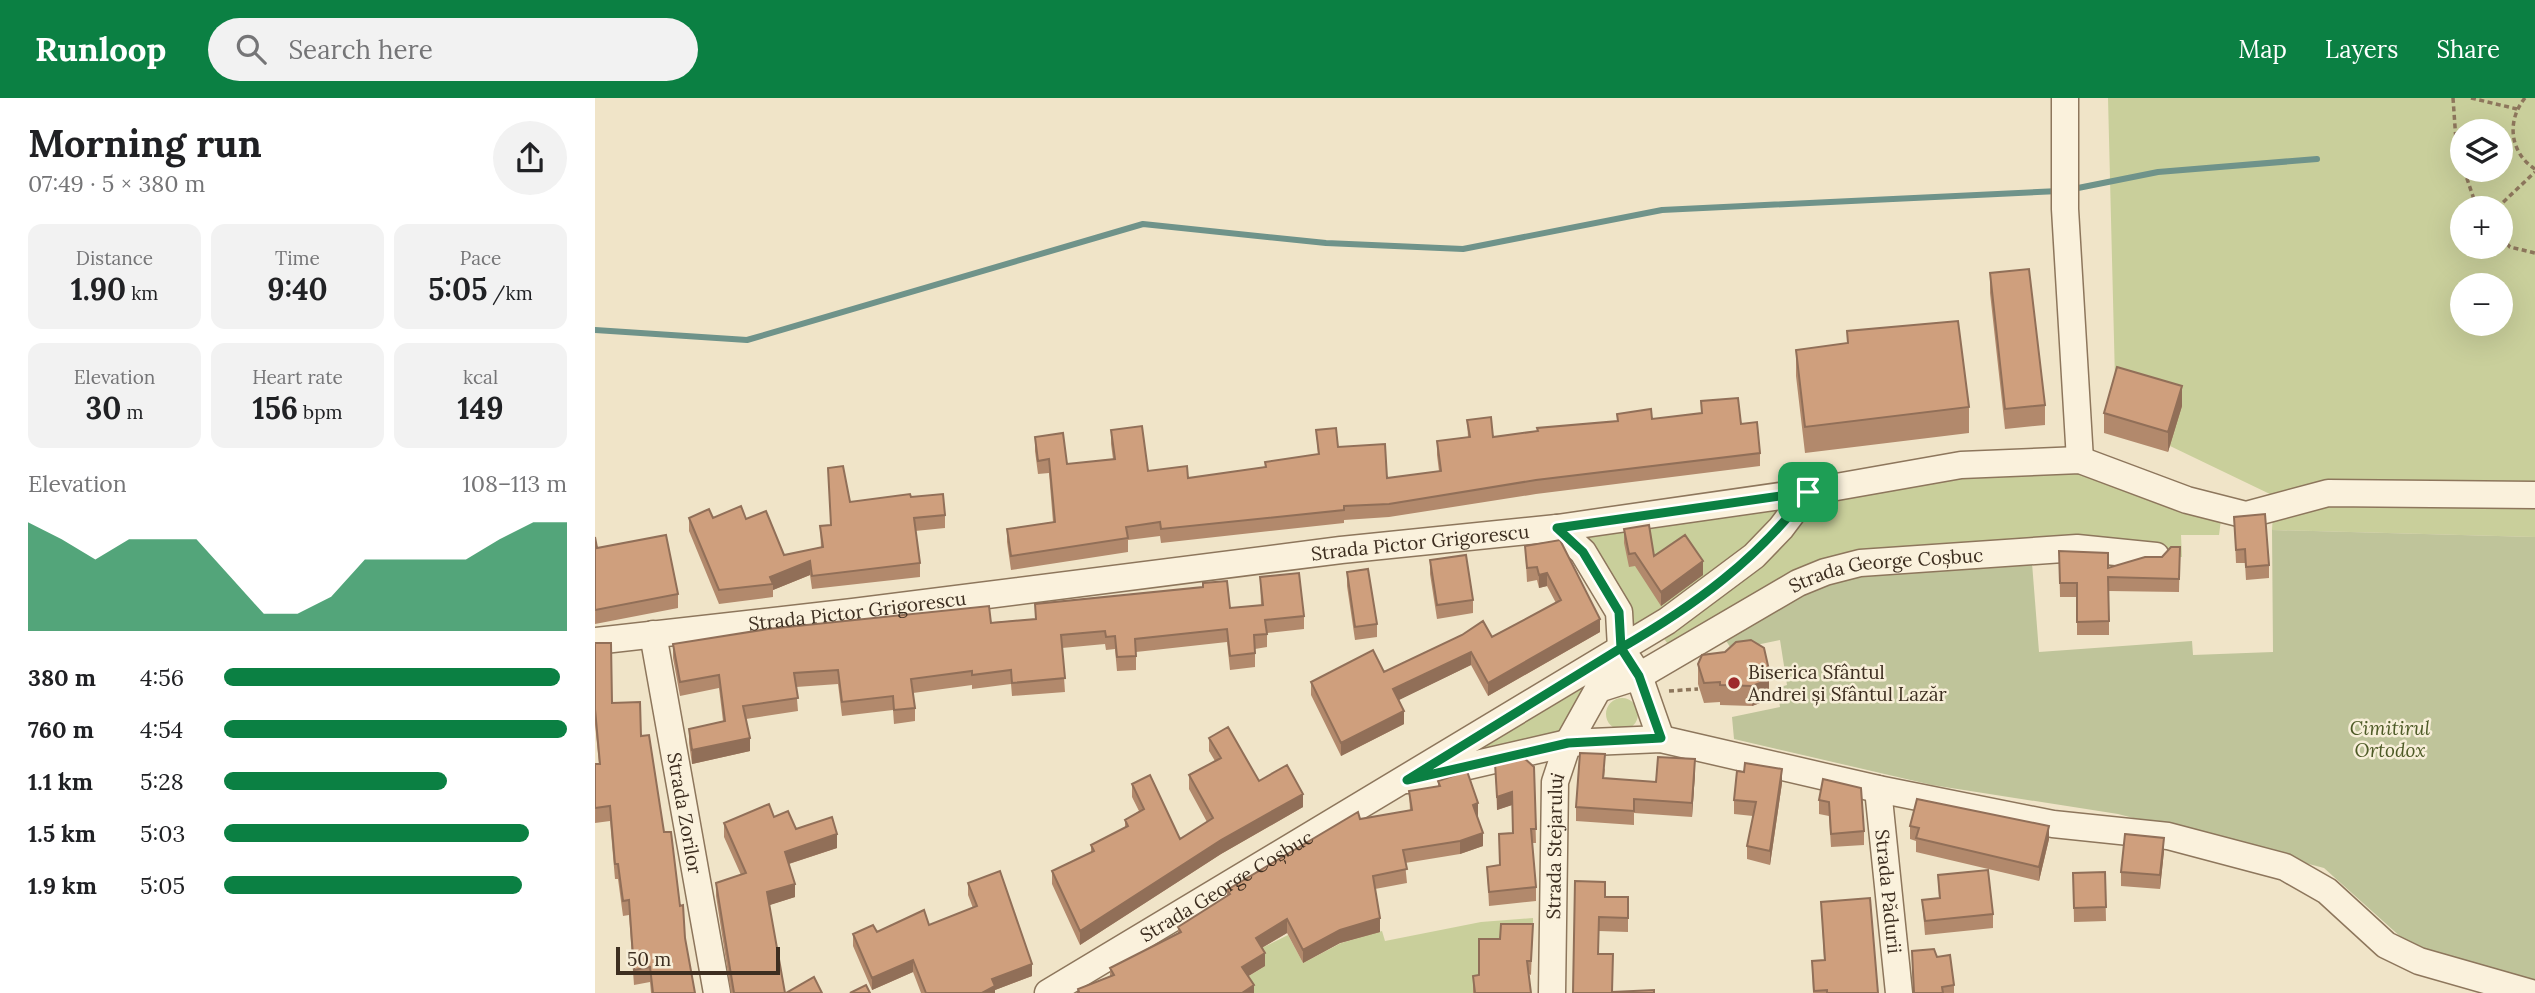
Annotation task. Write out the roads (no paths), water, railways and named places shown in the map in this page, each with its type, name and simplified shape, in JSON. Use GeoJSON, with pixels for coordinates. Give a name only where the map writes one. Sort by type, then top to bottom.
{"type":"FeatureCollection","features":[{"type":"Feature","properties":{"kind":"street"},"geometry":{"type":"LineString","coordinates":[[2065,98],[2065,209],[2080,460]]}},
{"type":"Feature","properties":{"kind":"street","name":"Strada Pictor Grigorescu"},"geometry":{"type":"LineString","coordinates":[[595,640],[1341,550],[1557,528],[1808,492],[1961,465],[2080,460],[2222,512],[2246,515],[2328,493],[2535,495]]}},
{"type":"Feature","properties":{"kind":"street","name":"Strada George Coșbuc"},"geometry":{"type":"LineString","coordinates":[[1048,993],[1331,822],[1407,780],[1667,621],[1753,556],[1781,528],[1808,492]]}},
{"type":"Feature","properties":{"kind":"street"},"geometry":{"type":"LineString","coordinates":[[1557,528],[1583,552],[1619,612],[1621,648],[1639,676],[1661,738]]}},
{"type":"Feature","properties":{"kind":"street","name":"Strada George Coșbuc"},"geometry":{"type":"LineString","coordinates":[[1598,689],[1639,676],[1798,583],[1860,563],[2077,548],[2156,556]]}},
{"type":"Feature","properties":{"kind":"street","name":"Strada Zorilor"},"geometry":{"type":"LineString","coordinates":[[653,634],[717,993]]}},
{"type":"Feature","properties":{"kind":"street","name":"Strada Stejarului"},"geometry":{"type":"LineString","coordinates":[[1552,993],[1555,782],[1568,743],[1621,648]]}},
{"type":"Feature","properties":{"kind":"street","name":"Strada George Coșbuc"},"geometry":{"type":"LineString","coordinates":[[1407,780],[1568,743],[1661,738],[1878,789],[2053,824],[2168,836],[2285,867],[2327,891],[2386,945],[2419,961],[2531,993]]}},
{"type":"Feature","properties":{"kind":"street","name":"Strada Pădurii"},"geometry":{"type":"LineString","coordinates":[[1878,789],[1899,993]]}},
{"type":"Feature","properties":{"kind":"waterway"},"geometry":{"type":"LineString","coordinates":[[2073,189],[2158,172],[2317,159]]}},
{"type":"Feature","properties":{"kind":"waterway"},"geometry":{"type":"LineString","coordinates":[[595,330],[747,340],[1143,224],[1326,243],[1463,249],[1662,210],[2059,191]]}},
{"type":"Feature","properties":{"kind":"place","name":"Biserica Sfântul Andrei și Sfântul Lazăr"},"geometry":{"type":"Point","coordinates":[1734,683]}},
{"type":"Feature","properties":{"kind":"park label","name":"Cimitirul Ortodox"},"geometry":{"type":"Point","coordinates":[2390,739]}}]}
